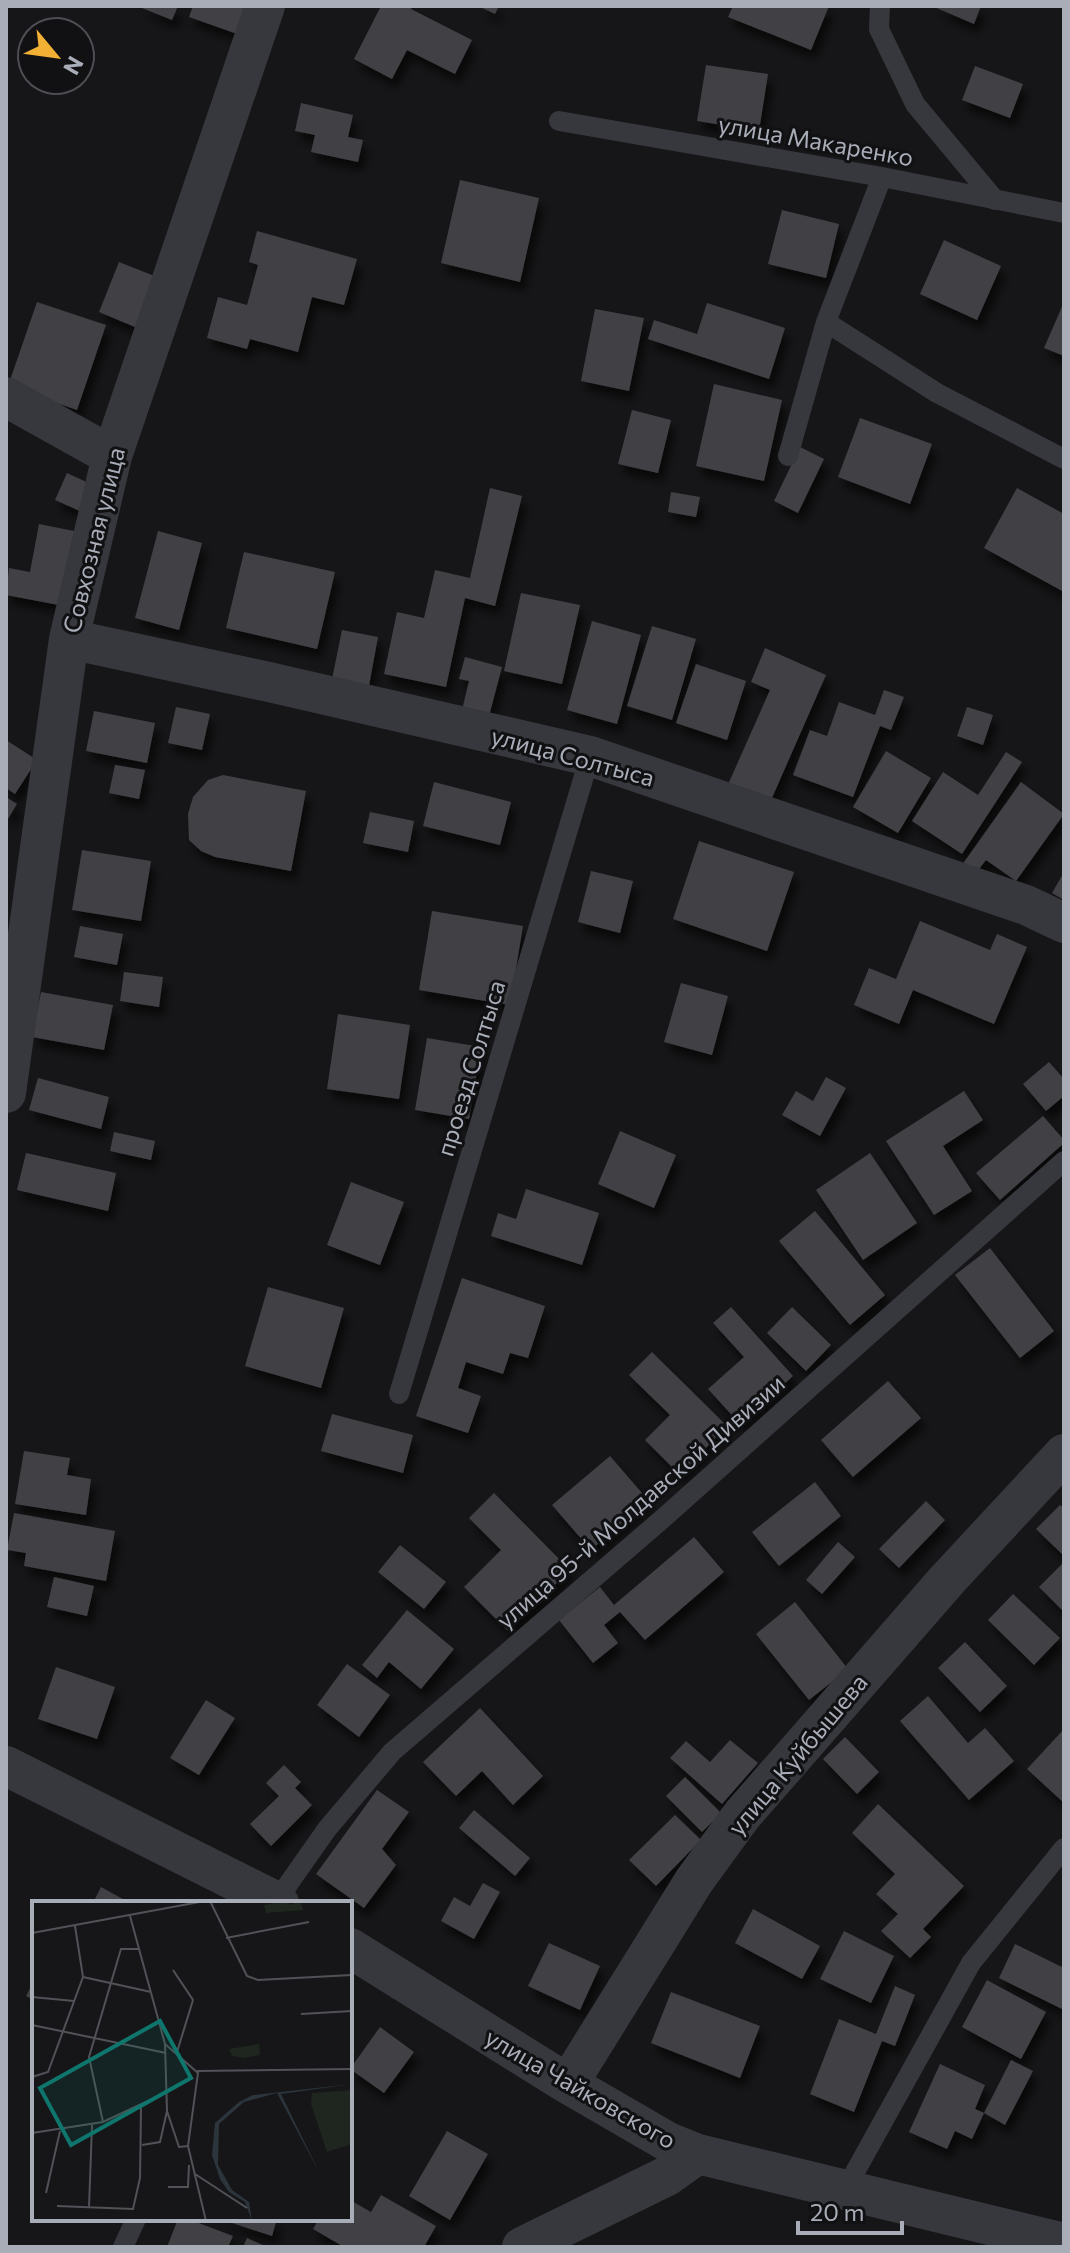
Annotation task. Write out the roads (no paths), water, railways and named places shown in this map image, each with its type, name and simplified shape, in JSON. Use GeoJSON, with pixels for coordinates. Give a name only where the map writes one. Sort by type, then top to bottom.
{"type":"FeatureCollection","features":[{"type":"Feature","properties":{"kind":"street","name":"Совхозная улица"},"geometry":{"type":"LineString","coordinates":[[6,1093],[69,639],[112,456],[265,6]]}},
{"type":"Feature","properties":{"kind":"street"},"geometry":{"type":"LineString","coordinates":[[6,397],[112,456]]}},
{"type":"Feature","properties":{"kind":"street","name":"улица Солтыса"},"geometry":{"type":"LineString","coordinates":[[69,639],[590,756],[1012,900],[1064,923]]}},
{"type":"Feature","properties":{"kind":"street","name":"улица Куйбышева"},"geometry":{"type":"LineString","coordinates":[[568,2084],[694,1881],[742,1815],[947,1580],[1064,1454]]}},
{"type":"Feature","properties":{"kind":"street"},"geometry":{"type":"LineString","coordinates":[[6,1766],[275,1901]]}},
{"type":"Feature","properties":{"kind":"street","name":"улица Чайковского"},"geometry":{"type":"LineString","coordinates":[[352,1949],[568,2084],[668,2142],[698,2154],[1064,2243]]}},
{"type":"Feature","properties":{"kind":"street"},"geometry":{"type":"LineString","coordinates":[[522,2247],[667,2176],[698,2154]]}},
{"type":"Feature","properties":{"kind":"lane"},"geometry":{"type":"LineString","coordinates":[[880,6],[879,29],[915,104],[995,200]]}},
{"type":"Feature","properties":{"kind":"lane","name":"улица Макаренко"},"geometry":{"type":"LineString","coordinates":[[559,121],[882,177],[1064,213]]}},
{"type":"Feature","properties":{"kind":"lane"},"geometry":{"type":"LineString","coordinates":[[788,456],[826,322],[882,177]]}},
{"type":"Feature","properties":{"kind":"lane"},"geometry":{"type":"LineString","coordinates":[[826,322],[937,393],[1064,459]]}},
{"type":"Feature","properties":{"kind":"lane","name":"проезд Солтыса"},"geometry":{"type":"LineString","coordinates":[[399,1394],[590,756]]}},
{"type":"Feature","properties":{"kind":"lane","name":"улица 95-й Молдавской Дивизии"},"geometry":{"type":"LineString","coordinates":[[278,1901],[327,1829],[392,1752],[660,1521],[1064,1161]]}},
{"type":"Feature","properties":{"kind":"lane"},"geometry":{"type":"LineString","coordinates":[[845,2190],[971,1963],[1064,1848]]}},
{"type":"Feature","properties":{"kind":"lane"},"geometry":{"type":"LineString","coordinates":[[123,2247],[135,2221]]}}]}
